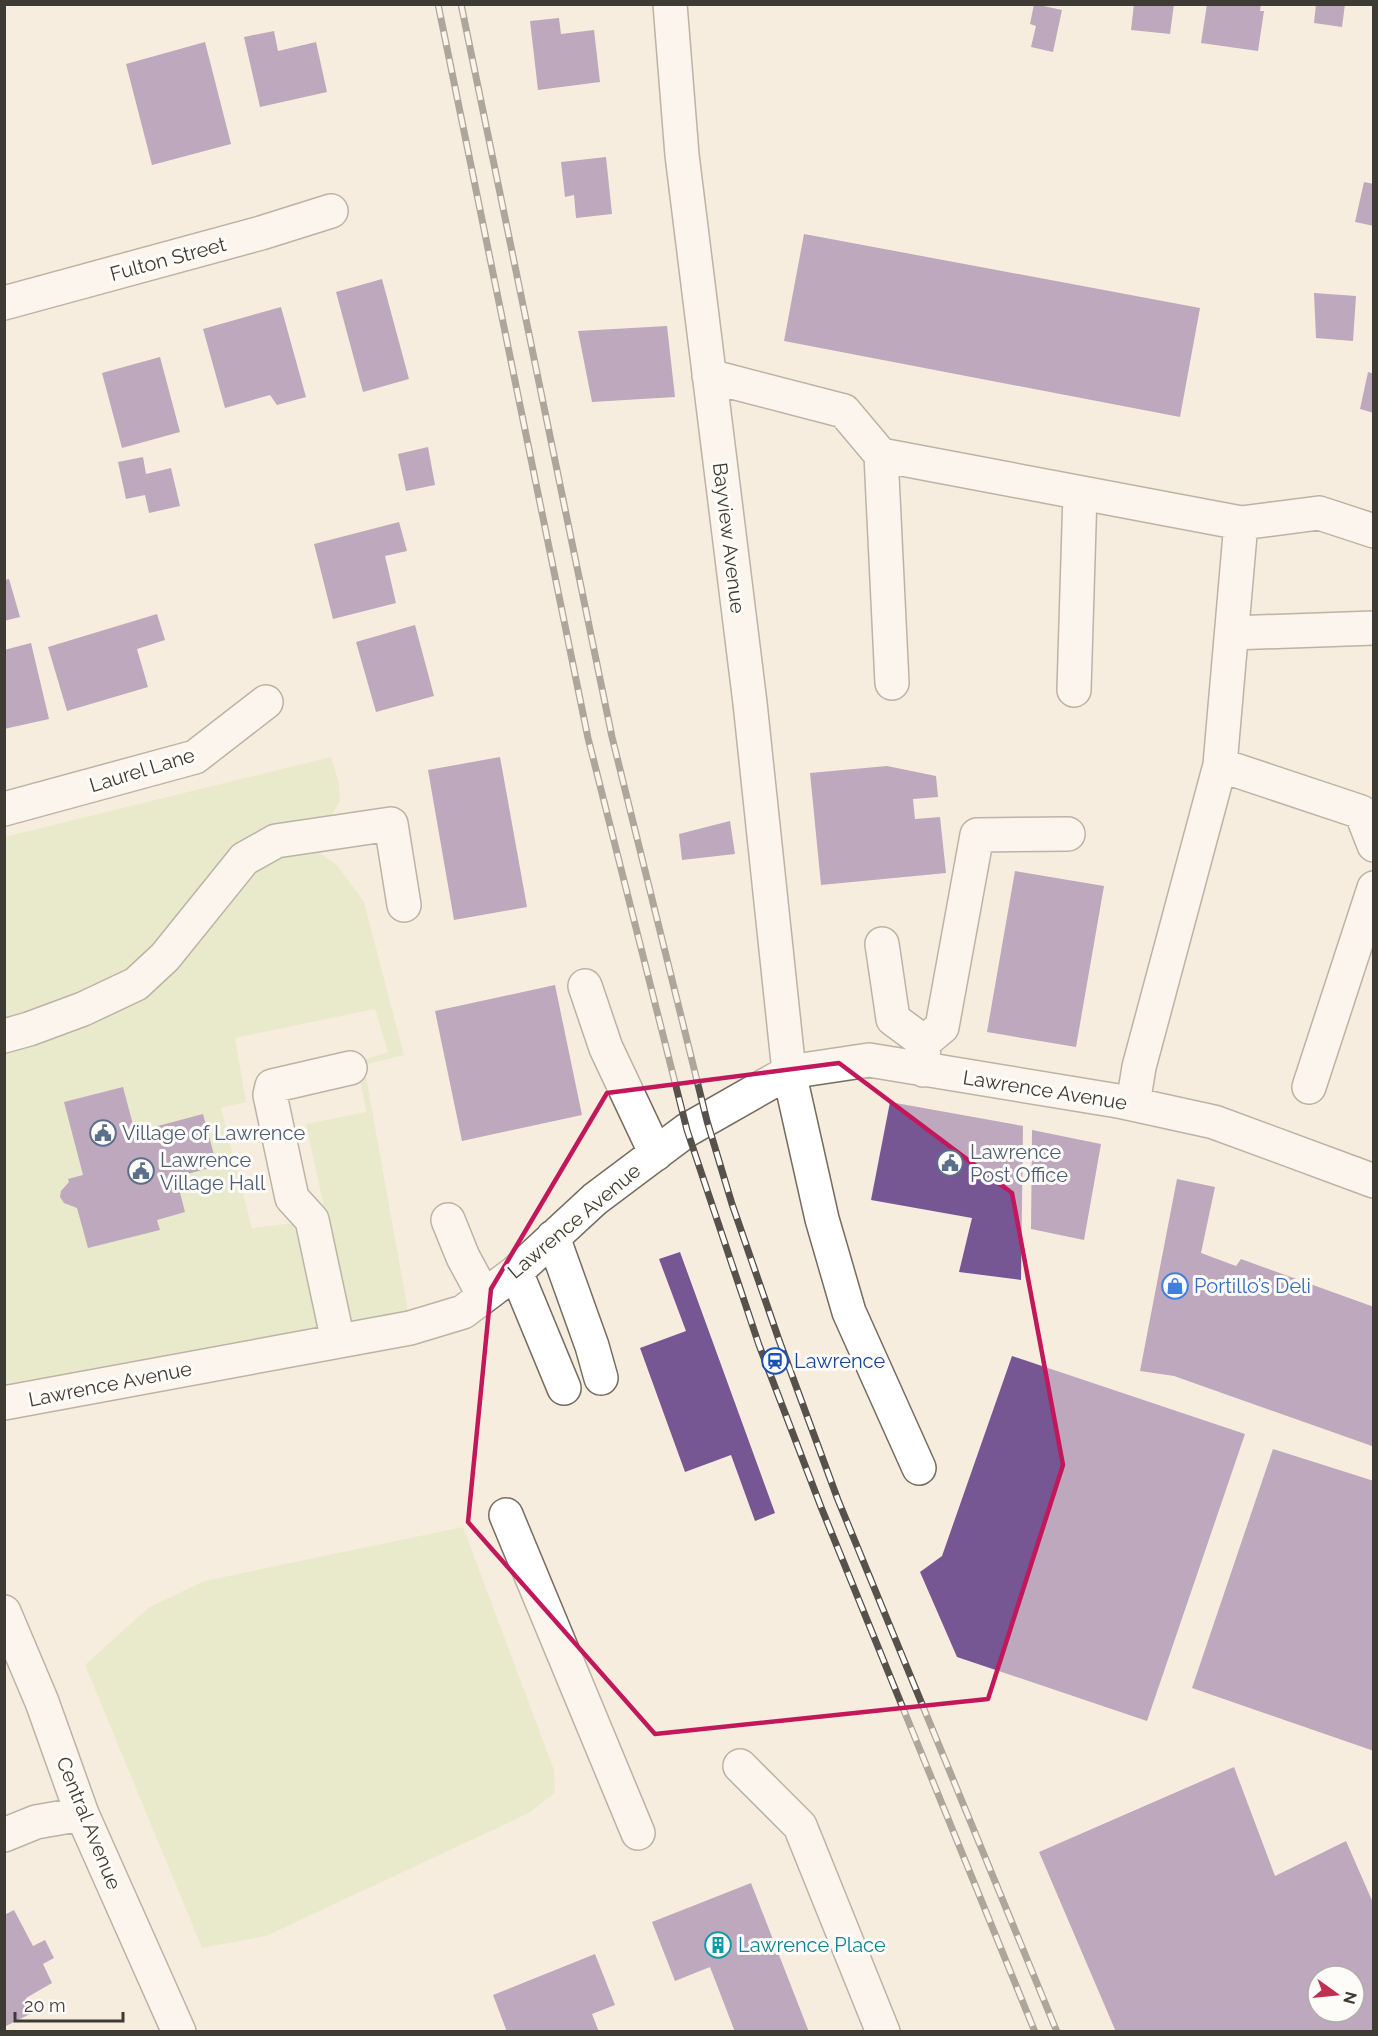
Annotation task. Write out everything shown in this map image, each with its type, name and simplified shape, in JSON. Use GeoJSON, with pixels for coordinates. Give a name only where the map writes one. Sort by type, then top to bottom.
{"type":"FeatureCollection","features":[{"type":"Feature","properties":{"kind":"street","name":"Bayview Avenue"},"geometry":{"type":"LineString","coordinates":[[670,4],[682,155],[750,703],[789,1072],[822,1219],[849,1312],[918,1467]]}},
{"type":"Feature","properties":{"kind":"street","name":"Fulton Street"},"geometry":{"type":"LineString","coordinates":[[4,303],[250,236],[331,211]]}},
{"type":"Feature","properties":{"kind":"street"},"geometry":{"type":"LineString","coordinates":[[709,376],[844,411],[881,455],[892,683]]}},
{"type":"Feature","properties":{"kind":"street"},"geometry":{"type":"LineString","coordinates":[[881,455],[1241,523],[1319,513],[1374,531]]}},
{"type":"Feature","properties":{"kind":"street"},"geometry":{"type":"LineString","coordinates":[[1074,690],[1080,493]]}},
{"type":"Feature","properties":{"kind":"street"},"geometry":{"type":"LineString","coordinates":[[1132,1104],[1139,1067],[1220,765],[1241,523]]}},
{"type":"Feature","properties":{"kind":"street"},"geometry":{"type":"LineString","coordinates":[[1232,633],[1374,628]]}},
{"type":"Feature","properties":{"kind":"street","name":"Laurel Lane"},"geometry":{"type":"LineString","coordinates":[[4,809],[195,758],[266,702]]}},
{"type":"Feature","properties":{"kind":"street"},"geometry":{"type":"LineString","coordinates":[[1220,765],[1361,812],[1374,845]]}},
{"type":"Feature","properties":{"kind":"street"},"geometry":{"type":"LineString","coordinates":[[4,1036],[83,1009],[136,984],[165,957],[244,860],[276,841],[391,824],[404,905]]}},
{"type":"Feature","properties":{"kind":"street"},"geometry":{"type":"LineString","coordinates":[[882,944],[893,1019],[923,1056],[942,1027],[977,835],[1068,834]]}},
{"type":"Feature","properties":{"kind":"street"},"geometry":{"type":"LineString","coordinates":[[1309,1087],[1374,888]]}},
{"type":"Feature","properties":{"kind":"street"},"geometry":{"type":"LineString","coordinates":[[585,986],[606,1048],[656,1154]]}},
{"type":"Feature","properties":{"kind":"street","name":"Lawrence Avenue"},"geometry":{"type":"LineString","coordinates":[[4,1403],[410,1328],[462,1312],[516,1272],[595,1199],[687,1130],[789,1072],[869,1060],[923,1056],[1214,1122],[1374,1181]]}},
{"type":"Feature","properties":{"kind":"street"},"geometry":{"type":"LineString","coordinates":[[338,1341],[312,1220],[292,1198],[270,1095],[273,1086],[350,1068]]}},
{"type":"Feature","properties":{"kind":"street"},"geometry":{"type":"LineString","coordinates":[[448,1220],[463,1257],[484,1296]]}},
{"type":"Feature","properties":{"kind":"street"},"geometry":{"type":"LineString","coordinates":[[553,1237],[601,1378]]}},
{"type":"Feature","properties":{"kind":"street"},"geometry":{"type":"LineString","coordinates":[[516,1272],[564,1388]]}},
{"type":"Feature","properties":{"kind":"street"},"geometry":{"type":"LineString","coordinates":[[506,1515],[638,1833]]}},
{"type":"Feature","properties":{"kind":"street","name":"Central Avenue"},"geometry":{"type":"LineString","coordinates":[[4,1612],[42,1702],[82,1814],[179,2031]]}},
{"type":"Feature","properties":{"kind":"street"},"geometry":{"type":"LineString","coordinates":[[740,1766],[800,1826],[883,2031]]}},
{"type":"Feature","properties":{"kind":"street"},"geometry":{"type":"LineString","coordinates":[[4,1835],[36,1822],[82,1814]]}},
{"type":"Feature","properties":{"kind":"highlighted area"},"geometry":{"type":"Polygon","coordinates":[[[839,1063],[1012,1193],[1063,1465],[988,1699],[655,1734],[468,1522],[491,1289],[607,1093],[839,1063]]]}},
{"type":"Feature","properties":{"kind":"green space"},"geometry":{"type":"Polygon","coordinates":[[[331,757],[339,783],[340,801],[312,848],[337,865],[364,902],[404,1055],[364,1065],[410,1322],[351,1332],[306,1124],[366,1112],[357,1062],[388,1052],[375,1009],[235,1038],[246,1102],[221,1108],[252,1228],[294,1223],[320,1340],[5,1397],[4,837],[331,757]]]}},
{"type":"Feature","properties":{"kind":"green space"},"geometry":{"type":"Polygon","coordinates":[[[463,1527],[554,1770],[555,1793],[529,1813],[266,1936],[202,1948],[85,1665],[148,1608],[204,1581],[463,1527]]]}},
{"type":"Feature","properties":{"kind":"building"},"geometry":{"type":"Polygon","coordinates":[[[1034,4],[1062,10],[1053,52],[1031,47],[1036,26],[1030,24],[1034,4]]]}},
{"type":"Feature","properties":{"kind":"building"},"geometry":{"type":"Polygon","coordinates":[[[1134,4],[1174,4],[1170,34],[1131,30],[1134,4]]]}},
{"type":"Feature","properties":{"kind":"building"},"geometry":{"type":"Polygon","coordinates":[[[1207,4],[1261,4],[1260,11],[1264,11],[1258,51],[1201,43],[1207,4]]]}},
{"type":"Feature","properties":{"kind":"building"},"geometry":{"type":"Polygon","coordinates":[[[1316,4],[1345,4],[1342,27],[1314,23],[1316,4]]]}},
{"type":"Feature","properties":{"kind":"building"},"geometry":{"type":"Polygon","coordinates":[[[559,18],[561,34],[594,30],[600,82],[538,90],[530,21],[559,18]]]}},
{"type":"Feature","properties":{"kind":"building"},"geometry":{"type":"Polygon","coordinates":[[[274,31],[278,51],[316,42],[327,92],[260,107],[244,37],[274,31]]]}},
{"type":"Feature","properties":{"kind":"building"},"geometry":{"type":"Polygon","coordinates":[[[205,42],[231,144],[152,165],[126,64],[205,42]]]}},
{"type":"Feature","properties":{"kind":"building"},"geometry":{"type":"Polygon","coordinates":[[[606,157],[612,214],[576,218],[574,195],[565,197],[561,162],[606,157]]]}},
{"type":"Feature","properties":{"kind":"building"},"geometry":{"type":"Polygon","coordinates":[[[1364,182],[1374,184],[1374,226],[1355,222],[1364,182]]]}},
{"type":"Feature","properties":{"kind":"building"},"geometry":{"type":"Polygon","coordinates":[[[804,234],[1200,308],[1180,417],[784,341],[804,234]]]}},
{"type":"Feature","properties":{"kind":"building"},"geometry":{"type":"Polygon","coordinates":[[[382,279],[409,379],[363,392],[336,292],[382,279]]]}},
{"type":"Feature","properties":{"kind":"building"},"geometry":{"type":"Polygon","coordinates":[[[1314,293],[1356,296],[1353,341],[1316,338],[1314,293]]]}},
{"type":"Feature","properties":{"kind":"building"},"geometry":{"type":"Polygon","coordinates":[[[281,307],[306,397],[277,405],[270,395],[225,408],[203,329],[281,307]]]}},
{"type":"Feature","properties":{"kind":"building"},"geometry":{"type":"Polygon","coordinates":[[[667,326],[675,397],[592,402],[578,331],[667,326]]]}},
{"type":"Feature","properties":{"kind":"building"},"geometry":{"type":"Polygon","coordinates":[[[160,357],[180,432],[122,448],[102,373],[160,357]]]}},
{"type":"Feature","properties":{"kind":"building"},"geometry":{"type":"Polygon","coordinates":[[[1368,372],[1374,374],[1374,413],[1360,409],[1368,372]]]}},
{"type":"Feature","properties":{"kind":"building"},"geometry":{"type":"Polygon","coordinates":[[[428,447],[435,485],[406,491],[398,454],[428,447]]]}},
{"type":"Feature","properties":{"kind":"building"},"geometry":{"type":"Polygon","coordinates":[[[143,457],[146,474],[171,468],[180,506],[149,513],[145,495],[126,499],[118,462],[143,457]]]}},
{"type":"Feature","properties":{"kind":"building"},"geometry":{"type":"Polygon","coordinates":[[[399,522],[407,551],[385,556],[396,603],[333,619],[314,544],[399,522]]]}},
{"type":"Feature","properties":{"kind":"building"},"geometry":{"type":"Polygon","coordinates":[[[9,579],[20,617],[4,621],[4,580],[9,579]]]}},
{"type":"Feature","properties":{"kind":"building"},"geometry":{"type":"Polygon","coordinates":[[[157,614],[165,640],[137,649],[148,687],[67,711],[48,647],[157,614]]]}},
{"type":"Feature","properties":{"kind":"building"},"geometry":{"type":"Polygon","coordinates":[[[415,625],[434,696],[376,712],[356,642],[415,625]]]}},
{"type":"Feature","properties":{"kind":"building"},"geometry":{"type":"Polygon","coordinates":[[[31,643],[49,719],[4,729],[4,650],[31,643]]]}},
{"type":"Feature","properties":{"kind":"building"},"geometry":{"type":"Polygon","coordinates":[[[500,757],[527,907],[454,920],[428,770],[500,757]]]}},
{"type":"Feature","properties":{"kind":"building"},"geometry":{"type":"Polygon","coordinates":[[[887,766],[936,776],[938,797],[913,799],[915,819],[940,817],[946,873],[821,885],[810,773],[887,766]]]}},
{"type":"Feature","properties":{"kind":"building"},"geometry":{"type":"Polygon","coordinates":[[[730,821],[735,854],[682,860],[679,834],[730,821]]]}},
{"type":"Feature","properties":{"kind":"building"},"geometry":{"type":"Polygon","coordinates":[[[1015,871],[1104,886],[1076,1047],[987,1032],[1015,871]]]}},
{"type":"Feature","properties":{"kind":"building"},"geometry":{"type":"Polygon","coordinates":[[[555,985],[582,1115],[462,1141],[435,1011],[555,985]]]}},
{"type":"Feature","properties":{"kind":"building","name":"Lawrence Village Hall"},"geometry":{"type":"Polygon","coordinates":[[[123,1087],[135,1132],[203,1114],[217,1166],[176,1177],[185,1212],[157,1220],[160,1230],[88,1248],[77,1208],[64,1203],[60,1197],[61,1191],[69,1182],[68,1179],[83,1175],[64,1102],[123,1087]]]}},
{"type":"Feature","properties":{"kind":"building","name":"Lawrence Post Office"},"geometry":{"type":"Polygon","coordinates":[[[890,1102],[1023,1126],[1021,1280],[959,1272],[972,1218],[871,1200],[890,1102]]]}},
{"type":"Feature","properties":{"kind":"building"},"geometry":{"type":"Polygon","coordinates":[[[1032,1130],[1101,1144],[1084,1240],[1031,1229],[1032,1130]]]}},
{"type":"Feature","properties":{"kind":"building"},"geometry":{"type":"Polygon","coordinates":[[[1177,1179],[1215,1187],[1201,1253],[1236,1266],[1241,1259],[1374,1307],[1374,1441],[1372,1446],[1174,1376],[1140,1371],[1177,1179]]]}},
{"type":"Feature","properties":{"kind":"building"},"geometry":{"type":"Polygon","coordinates":[[[680,1252],[775,1513],[755,1521],[731,1455],[685,1472],[640,1348],[686,1331],[659,1259],[680,1252]]]}},
{"type":"Feature","properties":{"kind":"building"},"geometry":{"type":"Polygon","coordinates":[[[1012,1356],[1245,1434],[1147,1721],[957,1657],[920,1572],[942,1556],[1012,1356]]]}},
{"type":"Feature","properties":{"kind":"building"},"geometry":{"type":"Polygon","coordinates":[[[1273,1449],[1374,1481],[1374,1751],[1192,1688],[1273,1449]]]}},
{"type":"Feature","properties":{"kind":"building"},"geometry":{"type":"Polygon","coordinates":[[[1234,1767],[1275,1876],[1346,1841],[1374,1905],[1374,2032],[1116,2032],[1039,1852],[1234,1767]]]}},
{"type":"Feature","properties":{"kind":"building","name":"Lawrence Place"},"geometry":{"type":"Polygon","coordinates":[[[751,1883],[809,2032],[735,2032],[710,1967],[675,1981],[652,1922],[751,1883]]]}},
{"type":"Feature","properties":{"kind":"building"},"geometry":{"type":"Polygon","coordinates":[[[14,1910],[33,1946],[45,1940],[54,1958],[43,1964],[52,1983],[26,1998],[34,2012],[4,2027],[4,1915],[14,1910]]]}},
{"type":"Feature","properties":{"kind":"building"},"geometry":{"type":"Polygon","coordinates":[[[595,1954],[615,2005],[592,2014],[599,2032],[507,2032],[493,1995],[595,1954]]]}},
{"type":"Feature","properties":{"kind":"railway"},"geometry":{"type":"LineString","coordinates":[[438,4],[588,738],[687,1130],[759,1345],[821,1507],[1035,2032]]}},
{"type":"Feature","properties":{"kind":"railway"},"geometry":{"type":"LineString","coordinates":[[461,4],[612,737],[707,1121],[732,1204],[779,1340],[838,1500],[1057,2032]]}},
{"type":"Feature","properties":{"kind":"place","name":"Village of Lawrence"},"geometry":{"type":"Point","coordinates":[103,1133]}},
{"type":"Feature","properties":{"kind":"place","name":"Lawrence Post Office"},"geometry":{"type":"Point","coordinates":[950,1163]}},
{"type":"Feature","properties":{"kind":"place","name":"Lawrence Village Hall"},"geometry":{"type":"Point","coordinates":[141,1171]}},
{"type":"Feature","properties":{"kind":"place","name":"Portillo’s Deli"},"geometry":{"type":"Point","coordinates":[1175,1286]}},
{"type":"Feature","properties":{"kind":"place","name":"Lawrence"},"geometry":{"type":"Point","coordinates":[775,1361]}},
{"type":"Feature","properties":{"kind":"place","name":"Lawrence Place"},"geometry":{"type":"Point","coordinates":[718,1945]}}]}
